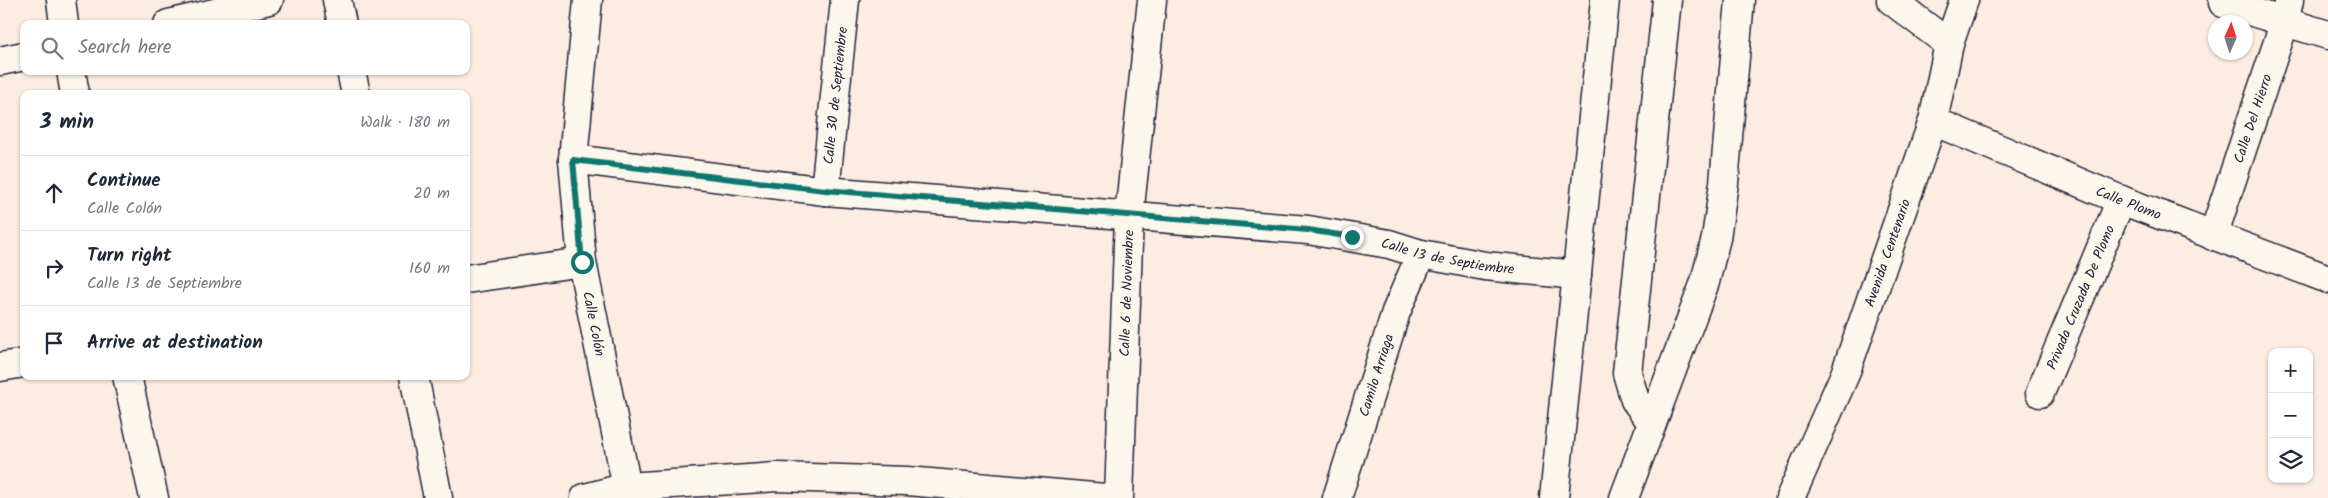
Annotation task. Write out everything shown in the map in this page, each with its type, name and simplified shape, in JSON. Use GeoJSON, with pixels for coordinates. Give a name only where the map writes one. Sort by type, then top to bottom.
{"type":"FeatureCollection","features":[{"type":"Feature","properties":{"kind":"street"},"geometry":{"type":"LineString","coordinates":[[61,0],[64,20]]}},
{"type":"Feature","properties":{"kind":"street"},"geometry":{"type":"LineString","coordinates":[[185,20],[269,0]]}},
{"type":"Feature","properties":{"kind":"street"},"geometry":{"type":"LineString","coordinates":[[337,0],[341,20]]}},
{"type":"Feature","properties":{"kind":"street","name":"Calle Colón"},"geometry":{"type":"LineString","coordinates":[[588,0],[573,160],[582,262],[628,493]]}},
{"type":"Feature","properties":{"kind":"street","name":"Calle 30 de Septiembre"},"geometry":{"type":"LineString","coordinates":[[825,190],[845,0]]}},
{"type":"Feature","properties":{"kind":"street","name":"Calle 6 de Noviembre"},"geometry":{"type":"LineString","coordinates":[[1118,498],[1129,216],[1152,0]]}},
{"type":"Feature","properties":{"kind":"street"},"geometry":{"type":"LineString","coordinates":[[1554,498],[1605,0]]}},
{"type":"Feature","properties":{"kind":"street"},"geometry":{"type":"LineString","coordinates":[[1652,423],[1635,400],[1627,373],[1667,0]]}},
{"type":"Feature","properties":{"kind":"street"},"geometry":{"type":"LineString","coordinates":[[1624,498],[1705,282],[1716,238],[1724,184],[1740,0]]}},
{"type":"Feature","properties":{"kind":"street"},"geometry":{"type":"LineString","coordinates":[[1891,0],[1949,44]]}},
{"type":"Feature","properties":{"kind":"street","name":"Avenida Centenario"},"geometry":{"type":"LineString","coordinates":[[1790,498],[1845,374],[1933,121],[1949,44],[1964,0]]}},
{"type":"Feature","properties":{"kind":"street"},"geometry":{"type":"LineString","coordinates":[[2223,3],[2286,12],[2328,35]]}},
{"type":"Feature","properties":{"kind":"street","name":"Calle Del Hierro"},"geometry":{"type":"LineString","coordinates":[[2213,236],[2286,12]]}},
{"type":"Feature","properties":{"kind":"street"},"geometry":{"type":"LineString","coordinates":[[0,61],[20,57]]}},
{"type":"Feature","properties":{"kind":"street"},"geometry":{"type":"LineString","coordinates":[[72,75],[74,90]]}},
{"type":"Feature","properties":{"kind":"street"},"geometry":{"type":"LineString","coordinates":[[352,75],[355,90]]}},
{"type":"Feature","properties":{"kind":"street","name":"Calle Plomo"},"geometry":{"type":"LineString","coordinates":[[1933,121],[2121,200],[2328,279]]}},
{"type":"Feature","properties":{"kind":"street","name":"Calle 13 de Septiembre"},"geometry":{"type":"LineString","coordinates":[[573,160],[825,190],[1308,230],[1389,244],[1421,254],[1485,266],[1577,275]]}},
{"type":"Feature","properties":{"kind":"street","name":"Privada Cruzada De Plomo"},"geometry":{"type":"LineString","coordinates":[[2040,393],[2121,200]]}},
{"type":"Feature","properties":{"kind":"street","name":"Camilo Arriaga"},"geometry":{"type":"LineString","coordinates":[[1337,498],[1396,312],[1421,254]]}},
{"type":"Feature","properties":{"kind":"street"},"geometry":{"type":"LineString","coordinates":[[470,278],[582,262]]}},
{"type":"Feature","properties":{"kind":"street"},"geometry":{"type":"LineString","coordinates":[[0,367],[20,364]]}},
{"type":"Feature","properties":{"kind":"street"},"geometry":{"type":"LineString","coordinates":[[128,380],[154,498]]}},
{"type":"Feature","properties":{"kind":"street"},"geometry":{"type":"LineString","coordinates":[[415,380],[438,498]]}},
{"type":"Feature","properties":{"kind":"street"},"geometry":{"type":"LineString","coordinates":[[585,498],[777,477],[907,481],[1105,498]]}},
{"type":"Feature","properties":{"kind":"route"},"geometry":{"type":"LineString","coordinates":[[582,262],[573,160],[825,190],[1308,230],[1352,237]]}}]}
